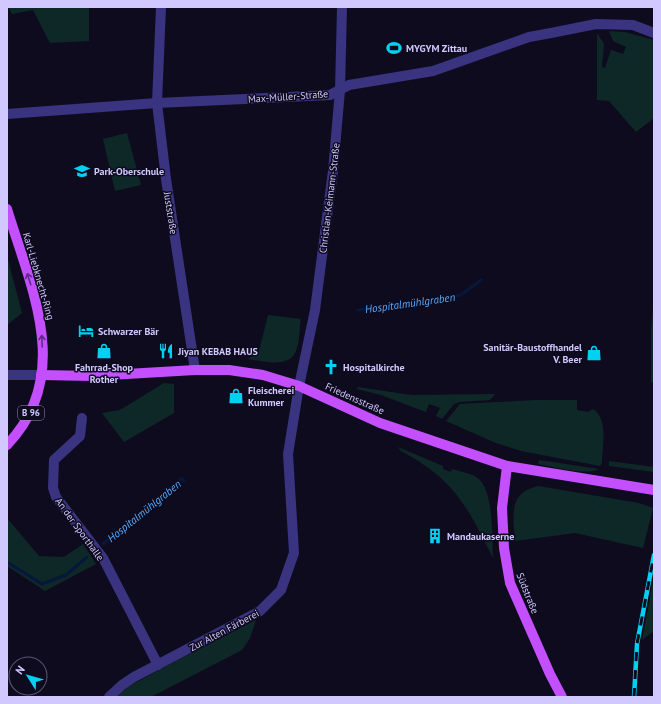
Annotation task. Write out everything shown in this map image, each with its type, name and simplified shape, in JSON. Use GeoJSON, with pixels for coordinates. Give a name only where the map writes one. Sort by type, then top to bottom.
{"type":"FeatureCollection","features":[{"type":"Feature","properties":{"kind":"main road","name":"Karl-Liebknecht-Ring"},"geometry":{"type":"LineString","coordinates":[[7,209],[40,322],[42,337],[42,375]]}},
{"type":"Feature","properties":{"kind":"main road","name":"Friedensstraße"},"geometry":{"type":"LineString","coordinates":[[42,375],[92,376],[195,370],[229,370],[263,375],[299,386],[380,423],[507,466],[654,490]]}},
{"type":"Feature","properties":{"kind":"main road","name":"B 96"},"geometry":{"type":"LineString","coordinates":[[7,445],[17,434],[33,409],[38,396],[42,375]]}},
{"type":"Feature","properties":{"kind":"main road","name":"Südstraße"},"geometry":{"type":"LineString","coordinates":[[507,466],[502,508],[504,548],[510,583],[562,697]]}},
{"type":"Feature","properties":{"kind":"street","name":"Juststraße"},"geometry":{"type":"LineString","coordinates":[[161,7],[157,103],[166,180],[195,370]]}},
{"type":"Feature","properties":{"kind":"street","name":"Christian-Keimann-Straße"},"geometry":{"type":"LineString","coordinates":[[299,386],[315,310],[333,170],[340,90],[342,7]]}},
{"type":"Feature","properties":{"kind":"street","name":"Max-Müller-Straße"},"geometry":{"type":"LineString","coordinates":[[7,114],[157,103],[330,95],[348,85],[434,71],[529,37],[596,24],[633,25],[654,33]]}},
{"type":"Feature","properties":{"kind":"street"},"geometry":{"type":"LineString","coordinates":[[7,375],[42,375]]}},
{"type":"Feature","properties":{"kind":"street","name":"Zur Alten Färberei"},"geometry":{"type":"LineString","coordinates":[[108,697],[122,685],[260,612],[281,590],[294,553],[288,454],[299,386]]}},
{"type":"Feature","properties":{"kind":"street","name":"An der Sporthalle"},"geometry":{"type":"LineString","coordinates":[[82,418],[80,436],[54,460],[53,488],[56,497],[102,558],[158,665]]}},
{"type":"Feature","properties":{"kind":"green space"},"geometry":{"type":"Polygon","coordinates":[[[8,7],[89,7],[89,41],[50,43],[33,10],[12,14],[8,7]]]}},
{"type":"Feature","properties":{"kind":"green space"},"geometry":{"type":"Polygon","coordinates":[[[609,31],[625,32],[654,40],[654,118],[636,132],[609,101],[597,100],[597,33],[604,44],[602,67],[605,68],[611,50],[623,54],[626,47],[613,41],[609,31]]]}},
{"type":"Feature","properties":{"kind":"green space"},"geometry":{"type":"Polygon","coordinates":[[[127,133],[141,185],[115,191],[103,139],[127,133]]]}},
{"type":"Feature","properties":{"kind":"green space"},"geometry":{"type":"Polygon","coordinates":[[[7,256],[22,313],[7,325],[7,256]]]}},
{"type":"Feature","properties":{"kind":"green space"},"geometry":{"type":"Polygon","coordinates":[[[654,297],[654,381],[651,383],[651,331],[654,297]]]}},
{"type":"Feature","properties":{"kind":"green space"},"geometry":{"type":"Polygon","coordinates":[[[268,315],[301,319],[297,349],[292,358],[287,361],[267,362],[248,359],[259,351],[268,315]]]}},
{"type":"Feature","properties":{"kind":"green space"},"geometry":{"type":"Polygon","coordinates":[[[164,383],[174,384],[174,413],[124,442],[102,413],[120,410],[164,383]]]}},
{"type":"Feature","properties":{"kind":"green space"},"geometry":{"type":"Polygon","coordinates":[[[357,387],[412,395],[495,394],[490,400],[460,402],[454,404],[442,419],[436,416],[440,408],[429,404],[426,412],[381,395],[357,389],[357,387]]]}},
{"type":"Feature","properties":{"kind":"green space"},"geometry":{"type":"Polygon","coordinates":[[[536,400],[577,400],[577,410],[588,412],[593,409],[598,414],[601,419],[604,434],[602,463],[600,466],[521,451],[496,443],[446,421],[460,404],[536,400]]]}},
{"type":"Feature","properties":{"kind":"green space"},"geometry":{"type":"Polygon","coordinates":[[[398,447],[443,466],[443,469],[451,472],[452,469],[473,475],[479,479],[484,486],[490,505],[493,558],[475,523],[458,496],[434,473],[401,451],[398,447]]]}},
{"type":"Feature","properties":{"kind":"green space"},"geometry":{"type":"Polygon","coordinates":[[[539,460],[599,469],[586,472],[570,470],[538,464],[539,460]]]}},
{"type":"Feature","properties":{"kind":"green space"},"geometry":{"type":"Polygon","coordinates":[[[609,461],[654,467],[654,472],[609,466],[609,461]]]}},
{"type":"Feature","properties":{"kind":"green space"},"geometry":{"type":"Polygon","coordinates":[[[538,486],[639,503],[653,508],[643,548],[575,533],[515,541],[513,514],[514,507],[521,494],[528,489],[538,486]]]}},
{"type":"Feature","properties":{"kind":"green space"},"geometry":{"type":"Polygon","coordinates":[[[7,518],[39,556],[64,557],[83,544],[96,564],[45,591],[7,566],[7,518]]]}},
{"type":"Feature","properties":{"kind":"green space"},"geometry":{"type":"Polygon","coordinates":[[[654,577],[654,631],[642,640],[654,577]]]}},
{"type":"Feature","properties":{"kind":"green space"},"geometry":{"type":"Polygon","coordinates":[[[256,620],[250,638],[242,650],[151,697],[116,697],[128,687],[168,665],[256,620]]]}},
{"type":"Feature","properties":{"kind":"waterway","name":"Hospitalmühlgraben"},"geometry":{"type":"LineString","coordinates":[[358,310],[461,295],[481,280]]}},
{"type":"Feature","properties":{"kind":"waterway","name":"Hospitalmühlgraben"},"geometry":{"type":"LineString","coordinates":[[103,544],[182,478],[184,481]]}},
{"type":"Feature","properties":{"kind":"waterway","name":"Hospitalmühlgraben"},"geometry":{"type":"LineString","coordinates":[[7,562],[42,584],[66,575],[87,557]]}},
{"type":"Feature","properties":{"kind":"railway"},"geometry":{"type":"LineString","coordinates":[[634,697],[637,644],[654,555]]}},
{"type":"Feature","properties":{"kind":"place","name":"MYGYM Zittau"},"geometry":{"type":"Point","coordinates":[394,48]}},
{"type":"Feature","properties":{"kind":"place","name":"Park-Oberschule"},"geometry":{"type":"Point","coordinates":[82,171]}},
{"type":"Feature","properties":{"kind":"place","name":"Schwarzer Bär"},"geometry":{"type":"Point","coordinates":[86,331]}},
{"type":"Feature","properties":{"kind":"place","name":"Fahrrad-Shop Rother"},"geometry":{"type":"Point","coordinates":[104,351]}},
{"type":"Feature","properties":{"kind":"place","name":"Jiyan KEBAB HAUS"},"geometry":{"type":"Point","coordinates":[166,351]}},
{"type":"Feature","properties":{"kind":"place","name":"Sanitär-Baustoffhandel V. Beer"},"geometry":{"type":"Point","coordinates":[594,353]}},
{"type":"Feature","properties":{"kind":"place","name":"Hospitalkirche"},"geometry":{"type":"Point","coordinates":[331,367]}},
{"type":"Feature","properties":{"kind":"place","name":"Fleischerei Kummer"},"geometry":{"type":"Point","coordinates":[236,396]}},
{"type":"Feature","properties":{"kind":"place","name":"Mandaukaserne"},"geometry":{"type":"Point","coordinates":[435,536]}}]}
